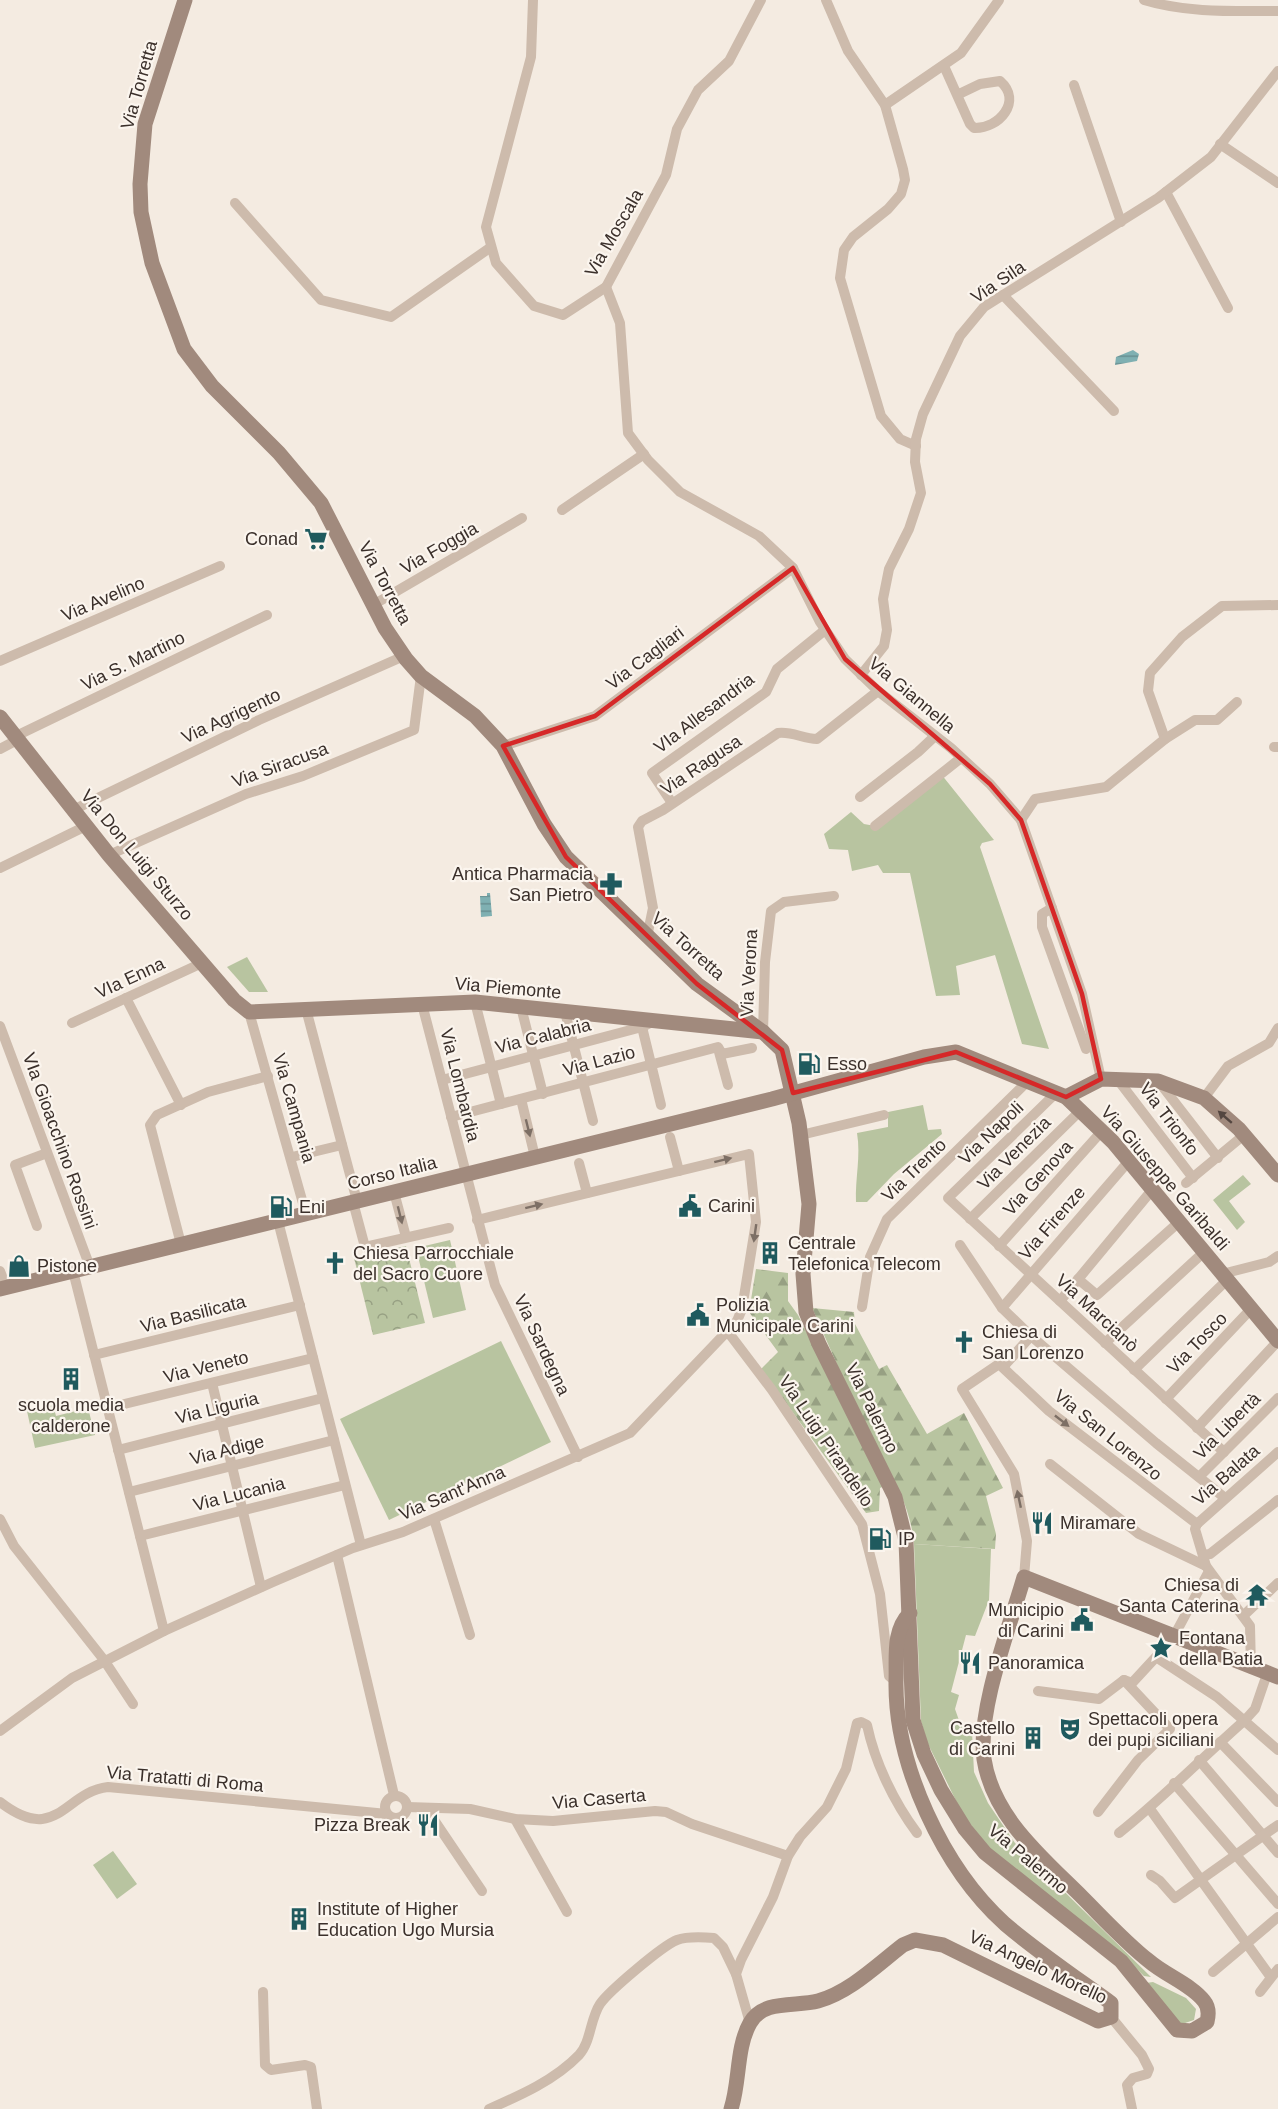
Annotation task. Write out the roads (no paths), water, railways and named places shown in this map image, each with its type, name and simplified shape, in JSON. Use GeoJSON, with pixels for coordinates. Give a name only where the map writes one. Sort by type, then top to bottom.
{"type":"FeatureCollection","features":[{"type":"Feature","properties":{"kind":"street","name":"Via Torretta"},"geometry":{"type":"LineString","coordinates":[[185,0],[151,100],[141,156],[141,212],[152,263],[184,349],[212,386],[260,433],[316,497],[373,605],[404,656],[422,676],[475,716],[503,746],[544,824],[566,857],[697,984],[763,1032],[782,1050],[793,1093]]}},
{"type":"Feature","properties":{"kind":"street","name":"Via Moscala"},"geometry":{"type":"LineString","coordinates":[[533,0],[531,57],[486,227],[496,263],[534,306],[564,315],[606,287],[666,175],[677,129],[698,90],[729,61],[761,0]]}},
{"type":"Feature","properties":{"kind":"street"},"geometry":{"type":"LineString","coordinates":[[826,0],[848,51],[885,105],[903,169],[905,180],[902,194],[888,209],[853,237],[844,250],[840,278],[881,416],[900,439],[916,446]]}},
{"type":"Feature","properties":{"kind":"street"},"geometry":{"type":"LineString","coordinates":[[885,105],[961,53],[979,30],[990,9],[999,0]]}},
{"type":"Feature","properties":{"kind":"street"},"geometry":{"type":"LineString","coordinates":[[1144,0],[1176,8],[1278,11]]}},
{"type":"Feature","properties":{"kind":"street"},"geometry":{"type":"LineString","coordinates":[[944,66],[957,95],[974,128],[989,127],[1003,118],[1009,104],[1004,85],[1000,81],[980,84],[957,95]]}},
{"type":"Feature","properties":{"kind":"street","name":"Via Sila"},"geometry":{"type":"LineString","coordinates":[[861,675],[884,646],[887,630],[883,599],[889,568],[909,529],[921,493],[915,462],[923,414],[960,336],[984,307],[1121,222],[1166,192],[1211,157],[1278,72]]}},
{"type":"Feature","properties":{"kind":"street"},"geometry":{"type":"LineString","coordinates":[[1074,85],[1121,222]]}},
{"type":"Feature","properties":{"kind":"street"},"geometry":{"type":"LineString","coordinates":[[1220,144],[1278,183]]}},
{"type":"Feature","properties":{"kind":"street"},"geometry":{"type":"LineString","coordinates":[[1166,192],[1228,308]]}},
{"type":"Feature","properties":{"kind":"street"},"geometry":{"type":"LineString","coordinates":[[235,203],[321,300],[391,317],[491,247]]}},
{"type":"Feature","properties":{"kind":"street","name":"Via Giannella"},"geometry":{"type":"LineString","coordinates":[[606,287],[620,323],[628,433],[644,454],[680,492],[759,536],[793,568],[825,630],[845,659],[878,691],[936,736],[990,784],[1021,820],[1082,994],[1101,1079]]}},
{"type":"Feature","properties":{"kind":"street"},"geometry":{"type":"LineString","coordinates":[[1003,295],[1114,411]]}},
{"type":"Feature","properties":{"kind":"street"},"geometry":{"type":"LineString","coordinates":[[562,510],[644,454]]}},
{"type":"Feature","properties":{"kind":"street","name":"Via Foggia"},"geometry":{"type":"LineString","coordinates":[[373,605],[522,519]]}},
{"type":"Feature","properties":{"kind":"street","name":"Via Avelino"},"geometry":{"type":"LineString","coordinates":[[0,661],[220,566]]}},
{"type":"Feature","properties":{"kind":"street","name":"Via Cagliari"},"geometry":{"type":"LineString","coordinates":[[503,746],[595,716],[793,568]]}},
{"type":"Feature","properties":{"kind":"street"},"geometry":{"type":"LineString","coordinates":[[1165,739],[1148,691],[1150,673],[1182,637],[1222,606],[1278,605]]}},
{"type":"Feature","properties":{"kind":"street","name":"Via S. Martino"},"geometry":{"type":"LineString","coordinates":[[0,749],[267,615]]}},
{"type":"Feature","properties":{"kind":"street","name":"VIa Allesandria"},"geometry":{"type":"LineString","coordinates":[[672,803],[652,773],[766,692],[777,669],[825,630]]}},
{"type":"Feature","properties":{"kind":"street","name":"Via Agrigento"},"geometry":{"type":"LineString","coordinates":[[73,810],[259,720],[404,656]]}},
{"type":"Feature","properties":{"kind":"street","name":"Via Siracusa"},"geometry":{"type":"LineString","coordinates":[[109,855],[246,794],[303,776],[414,730],[422,676]]}},
{"type":"Feature","properties":{"kind":"street","name":"Via Ragusa"},"geometry":{"type":"LineString","coordinates":[[647,937],[652,908],[638,827],[642,821],[778,733],[788,732],[809,739],[817,739],[878,691]]}},
{"type":"Feature","properties":{"kind":"street"},"geometry":{"type":"LineString","coordinates":[[1021,820],[1035,799],[1106,787],[1165,739],[1195,720],[1217,720],[1237,702]]}},
{"type":"Feature","properties":{"kind":"street","name":"Via Don Luigi Sturzo"},"geometry":{"type":"LineString","coordinates":[[0,717],[109,855],[234,1000],[249,1012]]}},
{"type":"Feature","properties":{"kind":"street"},"geometry":{"type":"LineString","coordinates":[[860,797],[936,736]]}},
{"type":"Feature","properties":{"kind":"street"},"geometry":{"type":"LineString","coordinates":[[875,826],[961,758]]}},
{"type":"Feature","properties":{"kind":"street"},"geometry":{"type":"LineString","coordinates":[[0,868],[86,826]]}},
{"type":"Feature","properties":{"kind":"street","name":"Via Verona"},"geometry":{"type":"LineString","coordinates":[[763,1032],[765,962],[771,911],[784,902],[834,896]]}},
{"type":"Feature","properties":{"kind":"street"},"geometry":{"type":"LineString","coordinates":[[1052,908],[1042,914],[1042,927],[1086,1049]]}},
{"type":"Feature","properties":{"kind":"street","name":"VIa Enna"},"geometry":{"type":"LineString","coordinates":[[72,1023],[202,963]]}},
{"type":"Feature","properties":{"kind":"street"},"geometry":{"type":"LineString","coordinates":[[126,998],[181,1106]]}},
{"type":"Feature","properties":{"kind":"street"},"geometry":{"type":"LineString","coordinates":[[475,1002],[501,1104]]}},
{"type":"Feature","properties":{"kind":"street","name":"Via Piemonte"},"geometry":{"type":"LineString","coordinates":[[249,1012],[475,1002],[521,1006],[647,1024],[763,1032]]}},
{"type":"Feature","properties":{"kind":"street","name":"Via Lombardia"},"geometry":{"type":"LineString","coordinates":[[422,1004],[466,1174]]}},
{"type":"Feature","properties":{"kind":"street"},"geometry":{"type":"LineString","coordinates":[[521,1006],[543,1094]]}},
{"type":"Feature","properties":{"kind":"street"},"geometry":{"type":"LineString","coordinates":[[306,1009],[342,1145],[365,1247],[449,1228]]}},
{"type":"Feature","properties":{"kind":"street","name":"Via Campania"},"geometry":{"type":"LineString","coordinates":[[249,1012],[292,1157],[306,1214]]}},
{"type":"Feature","properties":{"kind":"street"},"geometry":{"type":"LineString","coordinates":[[565,1012],[593,1121]]}},
{"type":"Feature","properties":{"kind":"street"},"geometry":{"type":"LineString","coordinates":[[647,1024],[651,1064],[661,1105]]}},
{"type":"Feature","properties":{"kind":"street","name":"Via Calabria"},"geometry":{"type":"LineString","coordinates":[[442,1080],[647,1024]]}},
{"type":"Feature","properties":{"kind":"street","name":"VIa Gioacchino Rossini"},"geometry":{"type":"LineString","coordinates":[[0,1026],[90,1267]]}},
{"type":"Feature","properties":{"kind":"street"},"geometry":{"type":"LineString","coordinates":[[1204,1098],[1228,1066],[1269,1043],[1278,1028]]}},
{"type":"Feature","properties":{"kind":"street","name":"Via Lazio"},"geometry":{"type":"LineString","coordinates":[[451,1117],[718,1047],[719,1052],[730,1054],[752,1048]]}},
{"type":"Feature","properties":{"kind":"street"},"geometry":{"type":"LineString","coordinates":[[719,1052],[728,1085]]}},
{"type":"Feature","properties":{"kind":"street","name":"Via Giuseppe Garibaldi"},"geometry":{"type":"LineString","coordinates":[[793,1093],[924,1057],[956,1052],[1061,1095],[1102,1131],[1278,1341]]}},
{"type":"Feature","properties":{"kind":"street"},"geometry":{"type":"LineString","coordinates":[[182,1244],[150,1125],[157,1115],[208,1092],[268,1076]]}},
{"type":"Feature","properties":{"kind":"street"},"geometry":{"type":"LineString","coordinates":[[1061,1095],[1101,1079],[1158,1082],[1204,1098],[1244,1135],[1278,1175]]}},
{"type":"Feature","properties":{"kind":"street","name":"Via Trento"},"geometry":{"type":"LineString","coordinates":[[862,1307],[870,1257],[887,1219],[1029,1080]]}},
{"type":"Feature","properties":{"kind":"street","name":"Via Trionfo"},"geometry":{"type":"LineString","coordinates":[[1118,1080],[1190,1180],[1218,1158]]}},
{"type":"Feature","properties":{"kind":"street"},"geometry":{"type":"LineString","coordinates":[[1158,1082],[1218,1158],[1244,1135]]}},
{"type":"Feature","properties":{"kind":"street","name":"Via Palermo"},"geometry":{"type":"LineString","coordinates":[[793,1093],[801,1135],[809,1204],[803,1274],[806,1312],[819,1344],[895,1497],[906,1541],[913,1720],[932,1772],[965,1829],[985,1853],[1121,1961],[1137,1977],[1172,2027],[1182,2032],[1192,2031],[1207,2022],[1209,2011],[1203,1999],[1154,1965],[1109,1924],[1030,1846],[994,1794],[984,1758],[984,1737],[989,1700],[1024,1577]]}},
{"type":"Feature","properties":{"kind":"street","name":"Corso Italia"},"geometry":{"type":"LineString","coordinates":[[3,1288],[793,1093]]}},
{"type":"Feature","properties":{"kind":"street","name":"Via Napoli"},"geometry":{"type":"LineString","coordinates":[[948,1198],[1061,1095]]}},
{"type":"Feature","properties":{"kind":"street"},"geometry":{"type":"LineString","coordinates":[[521,1099],[535,1157]]}},
{"type":"Feature","properties":{"kind":"street","name":"Via Venezia"},"geometry":{"type":"LineString","coordinates":[[970,1219],[1080,1111]]}},
{"type":"Feature","properties":{"kind":"street"},"geometry":{"type":"LineString","coordinates":[[801,1135],[884,1115]]}},
{"type":"Feature","properties":{"kind":"street","name":"Via Genova"},"geometry":{"type":"LineString","coordinates":[[999,1246],[1102,1131]]}},
{"type":"Feature","properties":{"kind":"street"},"geometry":{"type":"LineString","coordinates":[[477,1220],[679,1171],[670,1137]]}},
{"type":"Feature","properties":{"kind":"street"},"geometry":{"type":"LineString","coordinates":[[292,1157],[342,1145]]}},
{"type":"Feature","properties":{"kind":"street"},"geometry":{"type":"LineString","coordinates":[[37,1226],[15,1165],[47,1153]]}},
{"type":"Feature","properties":{"kind":"street","name":"Via Sant'Anna"},"geometry":{"type":"LineString","coordinates":[[0,1731],[72,1678],[164,1631],[261,1587],[361,1545],[434,1519],[630,1433],[728,1332],[742,1309],[756,1222],[749,1154],[679,1171]]}},
{"type":"Feature","properties":{"kind":"street","name":"Via Firenze"},"geometry":{"type":"LineString","coordinates":[[1002,1308],[1128,1162]]}},
{"type":"Feature","properties":{"kind":"street"},"geometry":{"type":"LineString","coordinates":[[579,1163],[587,1193]]}},
{"type":"Feature","properties":{"kind":"street","name":"Via Sardegna"},"geometry":{"type":"LineString","coordinates":[[466,1174],[495,1285],[578,1457]]}},
{"type":"Feature","properties":{"kind":"street"},"geometry":{"type":"LineString","coordinates":[[1059,1301],[1152,1190]]}},
{"type":"Feature","properties":{"kind":"street"},"geometry":{"type":"LineString","coordinates":[[394,1192],[406,1237]]}},
{"type":"Feature","properties":{"kind":"street","name":"Via Marcianò"},"geometry":{"type":"LineString","coordinates":[[948,1198],[1224,1452]]}},
{"type":"Feature","properties":{"kind":"street"},"geometry":{"type":"LineString","coordinates":[[278,1221],[361,1545]]}},
{"type":"Feature","properties":{"kind":"street"},"geometry":{"type":"LineString","coordinates":[[1078,1279],[1097,1295],[1179,1222]]}},
{"type":"Feature","properties":{"kind":"street"},"geometry":{"type":"LineString","coordinates":[[960,1245],[1002,1308],[1225,1498]]}},
{"type":"Feature","properties":{"kind":"street"},"geometry":{"type":"LineString","coordinates":[[1105,1343],[1204,1252]]}},
{"type":"Feature","properties":{"kind":"street"},"geometry":{"type":"LineString","coordinates":[[1134,1370],[1225,1277],[1269,1262],[1278,1256]]}},
{"type":"Feature","properties":{"kind":"street"},"geometry":{"type":"LineString","coordinates":[[0,1270],[3,1288]]}},
{"type":"Feature","properties":{"kind":"street"},"geometry":{"type":"LineString","coordinates":[[73,1271],[164,1631]]}},
{"type":"Feature","properties":{"kind":"street","name":"Via Basilicata"},"geometry":{"type":"LineString","coordinates":[[94,1355],[300,1305]]}},
{"type":"Feature","properties":{"kind":"street","name":"Via Tosco"},"geometry":{"type":"LineString","coordinates":[[1166,1399],[1251,1309]]}},
{"type":"Feature","properties":{"kind":"street","name":"Via Luigi Pirandello"},"geometry":{"type":"LineString","coordinates":[[728,1332],[771,1390],[862,1524],[880,1594],[889,1676],[896,1682]]}},
{"type":"Feature","properties":{"kind":"street"},"geometry":{"type":"LineString","coordinates":[[1031,1335],[1001,1365],[962,1389],[1014,1474],[1027,1541],[1024,1577],[1272,1676],[1255,1709],[1245,1720],[1174,1783],[1150,1809],[1119,1833]]}},
{"type":"Feature","properties":{"kind":"street"},"geometry":{"type":"LineString","coordinates":[[1197,1428],[1278,1341]]}},
{"type":"Feature","properties":{"kind":"street","name":"Via Veneto"},"geometry":{"type":"LineString","coordinates":[[108,1408],[313,1358]]}},
{"type":"Feature","properties":{"kind":"street","name":"Via San Lorenzo"},"geometry":{"type":"LineString","coordinates":[[1001,1365],[1049,1411],[1197,1524]]}},
{"type":"Feature","properties":{"kind":"street"},"geometry":{"type":"LineString","coordinates":[[212,1383],[261,1587]]}},
{"type":"Feature","properties":{"kind":"street","name":"Via Liguria"},"geometry":{"type":"LineString","coordinates":[[118,1450],[323,1398]]}},
{"type":"Feature","properties":{"kind":"street","name":"Via Libertà"},"geometry":{"type":"LineString","coordinates":[[1199,1477],[1278,1398]]}},
{"type":"Feature","properties":{"kind":"street","name":"Via Adige"},"geometry":{"type":"LineString","coordinates":[[129,1492],[334,1440]]}},
{"type":"Feature","properties":{"kind":"street","name":"Via Balata"},"geometry":{"type":"LineString","coordinates":[[1197,1524],[1278,1452]]}},
{"type":"Feature","properties":{"kind":"street"},"geometry":{"type":"LineString","coordinates":[[1050,1464],[1139,1534],[1206,1564]]}},
{"type":"Feature","properties":{"kind":"street","name":"Via Lucania"},"geometry":{"type":"LineString","coordinates":[[140,1536],[345,1485]]}},
{"type":"Feature","properties":{"kind":"street"},"geometry":{"type":"LineString","coordinates":[[1173,1638],[1210,1554],[1278,1500]]}},
{"type":"Feature","properties":{"kind":"street"},"geometry":{"type":"LineString","coordinates":[[0,1519],[14,1546],[104,1660],[133,1704]]}},
{"type":"Feature","properties":{"kind":"street"},"geometry":{"type":"LineString","coordinates":[[434,1519],[470,1635]]}},
{"type":"Feature","properties":{"kind":"street"},"geometry":{"type":"LineString","coordinates":[[1197,1524],[1195,1529],[1206,1564],[1250,1626],[1251,1669]]}},
{"type":"Feature","properties":{"kind":"street"},"geometry":{"type":"LineString","coordinates":[[337,1555],[394,1795]]}},
{"type":"Feature","properties":{"kind":"street"},"geometry":{"type":"LineString","coordinates":[[1243,1616],[1278,1583]]}},
{"type":"Feature","properties":{"kind":"street","name":"Via Angelo Morello"},"geometry":{"type":"LineString","coordinates":[[750,2023],[767,2008],[812,2003],[838,1993],[903,1945],[915,1940],[943,1945],[1098,2021],[1111,2017],[1111,2003],[1005,1923],[969,1886],[950,1857],[909,1769],[900,1736],[896,1682],[897,1636],[904,1619],[910,1613]]}},
{"type":"Feature","properties":{"kind":"street"},"geometry":{"type":"LineString","coordinates":[[1124,1680],[1132,1683],[1156,1657],[1217,1696],[1278,1750]]}},
{"type":"Feature","properties":{"kind":"street"},"geometry":{"type":"LineString","coordinates":[[1038,1691],[1099,1699],[1124,1680]]}},
{"type":"Feature","properties":{"kind":"street"},"geometry":{"type":"LineString","coordinates":[[1098,1812],[1138,1760],[1170,1729],[1124,1680]]}},
{"type":"Feature","properties":{"kind":"street"},"geometry":{"type":"LineString","coordinates":[[736,1974],[773,1898],[788,1856],[800,1837],[827,1808],[846,1769],[855,1727],[861,1722],[867,1725],[877,1759],[908,1821],[917,1833]]}},
{"type":"Feature","properties":{"kind":"street"},"geometry":{"type":"LineString","coordinates":[[1220,1742],[1278,1802]]}},
{"type":"Feature","properties":{"kind":"street"},"geometry":{"type":"LineString","coordinates":[[1199,1760],[1278,1852]]}},
{"type":"Feature","properties":{"kind":"street"},"geometry":{"type":"LineString","coordinates":[[1174,1783],[1278,1904]]}},
{"type":"Feature","properties":{"kind":"street","name":"Via Tratatti di Roma"},"geometry":{"type":"LineString","coordinates":[[0,1802],[13,1812],[30,1818],[48,1818],[64,1812],[95,1788],[108,1787],[384,1814]]}},
{"type":"Feature","properties":{"kind":"street"},"geometry":{"type":"LineString","coordinates":[[394,1795],[402,1797],[407,1807],[399,1818],[384,1814],[384,1804],[394,1795]]}},
{"type":"Feature","properties":{"kind":"street","name":"Via Caserta"},"geometry":{"type":"LineString","coordinates":[[407,1807],[470,1809],[515,1819],[553,1821],[655,1811],[666,1812],[692,1824],[788,1856]]}},
{"type":"Feature","properties":{"kind":"street"},"geometry":{"type":"LineString","coordinates":[[426,1808],[482,1891]]}},
{"type":"Feature","properties":{"kind":"street"},"geometry":{"type":"LineString","coordinates":[[1150,1809],[1247,1944],[1274,1972],[1260,1992]]}},
{"type":"Feature","properties":{"kind":"street"},"geometry":{"type":"LineString","coordinates":[[515,1819],[567,1912]]}},
{"type":"Feature","properties":{"kind":"street"},"geometry":{"type":"LineString","coordinates":[[1151,1875],[1160,1881],[1175,1898],[1278,1825]]}},
{"type":"Feature","properties":{"kind":"street"},"geometry":{"type":"LineString","coordinates":[[1213,1972],[1278,1917]]}},
{"type":"Feature","properties":{"kind":"street"},"geometry":{"type":"LineString","coordinates":[[489,2109],[523,2094],[568,2064],[584,2047],[596,2014],[607,1996],[670,1944],[690,1938],[714,1938],[723,1947],[736,1974],[750,2023],[731,2109]]}},
{"type":"Feature","properties":{"kind":"street"},"geometry":{"type":"LineString","coordinates":[[264,1992],[265,2066],[271,2070],[308,2065],[311,2067],[317,2109]]}},
{"type":"Feature","properties":{"kind":"street"},"geometry":{"type":"LineString","coordinates":[[1111,2017],[1142,2055],[1149,2069],[1148,2074],[1133,2078],[1127,2085],[1132,2109]]}},
{"type":"Feature","properties":{"kind":"water"},"geometry":{"type":"Polygon","coordinates":[[[1133,350],[1139,354],[1137,361],[1115,365],[1116,357],[1133,350]]]}},
{"type":"Feature","properties":{"kind":"water"},"geometry":{"type":"Polygon","coordinates":[[[487,893],[490,893],[492,916],[481,917],[480,896],[487,896],[487,893]]]}},
{"type":"Feature","properties":{"kind":"place","name":"Conad"},"geometry":{"type":"Point","coordinates":[316,539]}},
{"type":"Feature","properties":{"kind":"place","name":"Antica Pharmacia San Pietro"},"geometry":{"type":"Point","coordinates":[611,884]}},
{"type":"Feature","properties":{"kind":"place","name":"Esso"},"geometry":{"type":"Point","coordinates":[809,1064]}},
{"type":"Feature","properties":{"kind":"place","name":"Carini"},"geometry":{"type":"Point","coordinates":[690,1206]}},
{"type":"Feature","properties":{"kind":"place","name":"Eni"},"geometry":{"type":"Point","coordinates":[281,1207]}},
{"type":"Feature","properties":{"kind":"place","name":"Centrale Telefonica Telecom"},"geometry":{"type":"Point","coordinates":[770,1253]}},
{"type":"Feature","properties":{"kind":"place","name":"Chiesa Parrocchiale del Sacro Cuore"},"geometry":{"type":"Point","coordinates":[335,1263]}},
{"type":"Feature","properties":{"kind":"place","name":"Pistone"},"geometry":{"type":"Point","coordinates":[19,1266]}},
{"type":"Feature","properties":{"kind":"place","name":"Polizia Municipale Carini"},"geometry":{"type":"Point","coordinates":[698,1315]}},
{"type":"Feature","properties":{"kind":"place","name":"Chiesa di San Lorenzo"},"geometry":{"type":"Point","coordinates":[964,1342]}},
{"type":"Feature","properties":{"kind":"place","name":"scuola media calderone"},"geometry":{"type":"Point","coordinates":[71,1379]}},
{"type":"Feature","properties":{"kind":"place","name":"Miramare"},"geometry":{"type":"Point","coordinates":[1042,1523]}},
{"type":"Feature","properties":{"kind":"place","name":"IP"},"geometry":{"type":"Point","coordinates":[880,1539]}},
{"type":"Feature","properties":{"kind":"place","name":"Chiesa di Santa Caterina"},"geometry":{"type":"Point","coordinates":[1257,1595]}},
{"type":"Feature","properties":{"kind":"place","name":"Municipio di Carini"},"geometry":{"type":"Point","coordinates":[1082,1620]}},
{"type":"Feature","properties":{"kind":"place","name":"Fontana della Batia"},"geometry":{"type":"Point","coordinates":[1161,1648]}},
{"type":"Feature","properties":{"kind":"place","name":"Panoramica"},"geometry":{"type":"Point","coordinates":[970,1663]}},
{"type":"Feature","properties":{"kind":"place","name":"Spettacoli opera dei pupi siciliani"},"geometry":{"type":"Point","coordinates":[1070,1729]}},
{"type":"Feature","properties":{"kind":"place","name":"Castello di Carini"},"geometry":{"type":"Point","coordinates":[1033,1738]}},
{"type":"Feature","properties":{"kind":"place","name":"Pizza Break"},"geometry":{"type":"Point","coordinates":[428,1825]}},
{"type":"Feature","properties":{"kind":"place","name":"Institute of Higher Education Ugo Mursia"},"geometry":{"type":"Point","coordinates":[299,1919]}}]}
